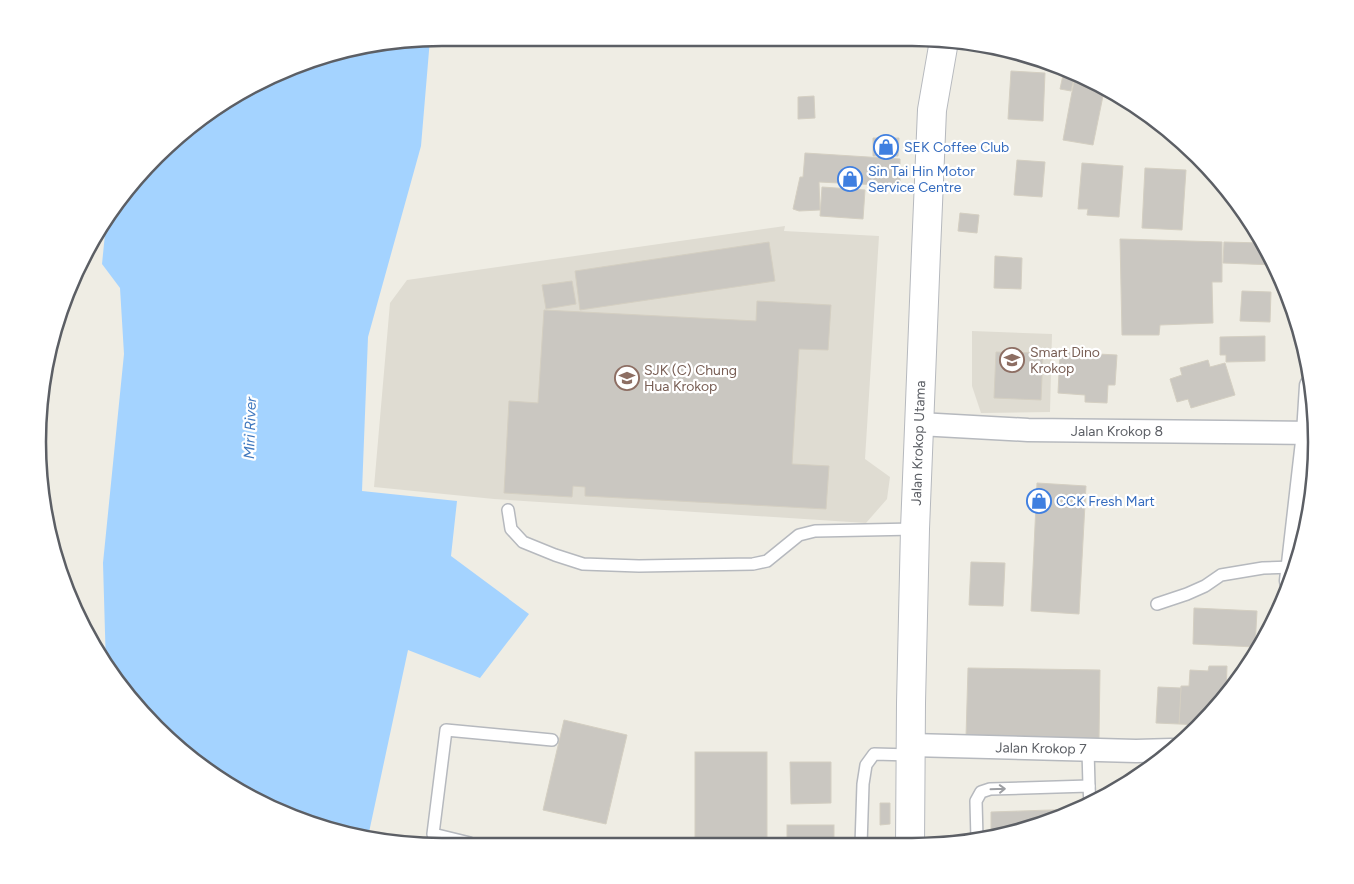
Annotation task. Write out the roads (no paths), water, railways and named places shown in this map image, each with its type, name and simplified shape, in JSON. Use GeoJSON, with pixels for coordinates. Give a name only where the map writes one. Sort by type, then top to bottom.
{"type":"FeatureCollection","features":[{"type":"Feature","properties":{"kind":"street","name":"Jalan Krokop Utama"},"geometry":{"type":"LineString","coordinates":[[910,838],[915,529],[932,110],[943,48]]}},
{"type":"Feature","properties":{"kind":"street","name":"Jalan Krokop 8"},"geometry":{"type":"LineString","coordinates":[[919,424],[1028,430],[1308,433]]}},
{"type":"Feature","properties":{"kind":"street"},"geometry":{"type":"LineString","coordinates":[[1300,521],[1307,469]]}},
{"type":"Feature","properties":{"kind":"street","name":"Jalan Krokop 7"},"geometry":{"type":"LineString","coordinates":[[911,750],[1160,750]]}},
{"type":"Feature","properties":{"kind":"lane"},"geometry":{"type":"LineString","coordinates":[[508,510],[510,529],[523,542],[583,564],[602,565],[753,564],[767,561],[799,536],[815,531],[915,529]]}},
{"type":"Feature","properties":{"kind":"lane"},"geometry":{"type":"LineString","coordinates":[[1157,604],[1187,594],[1221,576],[1263,568],[1286,573]]}},
{"type":"Feature","properties":{"kind":"lane"},"geometry":{"type":"LineString","coordinates":[[448,838],[433,834],[446,730],[552,740]]}},
{"type":"Feature","properties":{"kind":"lane"},"geometry":{"type":"LineString","coordinates":[[861,838],[863,784],[866,765],[874,754],[911,750]]}},
{"type":"Feature","properties":{"kind":"lane"},"geometry":{"type":"LineString","coordinates":[[1088,750],[1090,796]]}},
{"type":"Feature","properties":{"kind":"lane"},"geometry":{"type":"LineString","coordinates":[[977,832],[976,801],[981,792],[990,789],[1089,786]]}},
{"type":"Feature","properties":{"kind":"water","name":"Miri River"},"geometry":{"type":"Polygon","coordinates":[[[429,46],[421,146],[368,337],[362,491],[457,501],[451,556],[529,614],[480,678],[408,650],[369,831],[315,817],[291,808],[244,785],[222,771],[181,740],[162,722],[128,683],[106,650],[103,563],[124,354],[120,288],[102,264],[105,235],[128,201],[144,181],[181,144],[222,113],[267,87],[315,67],[365,54],[429,46]]]}},
{"type":"Feature","properties":{"kind":"place","name":"SEK Coffee Club"},"geometry":{"type":"Point","coordinates":[886,147]}},
{"type":"Feature","properties":{"kind":"place","name":"Sin Tai Hin Motor Service Centre"},"geometry":{"type":"Point","coordinates":[850,179]}},
{"type":"Feature","properties":{"kind":"place","name":"Smart Dino Krokop"},"geometry":{"type":"Point","coordinates":[1012,360]}},
{"type":"Feature","properties":{"kind":"place","name":"SJK (C) Chung Hua Krokop"},"geometry":{"type":"Point","coordinates":[627,378]}},
{"type":"Feature","properties":{"kind":"place","name":"CCK Fresh Mart"},"geometry":{"type":"Point","coordinates":[1039,501]}}]}
